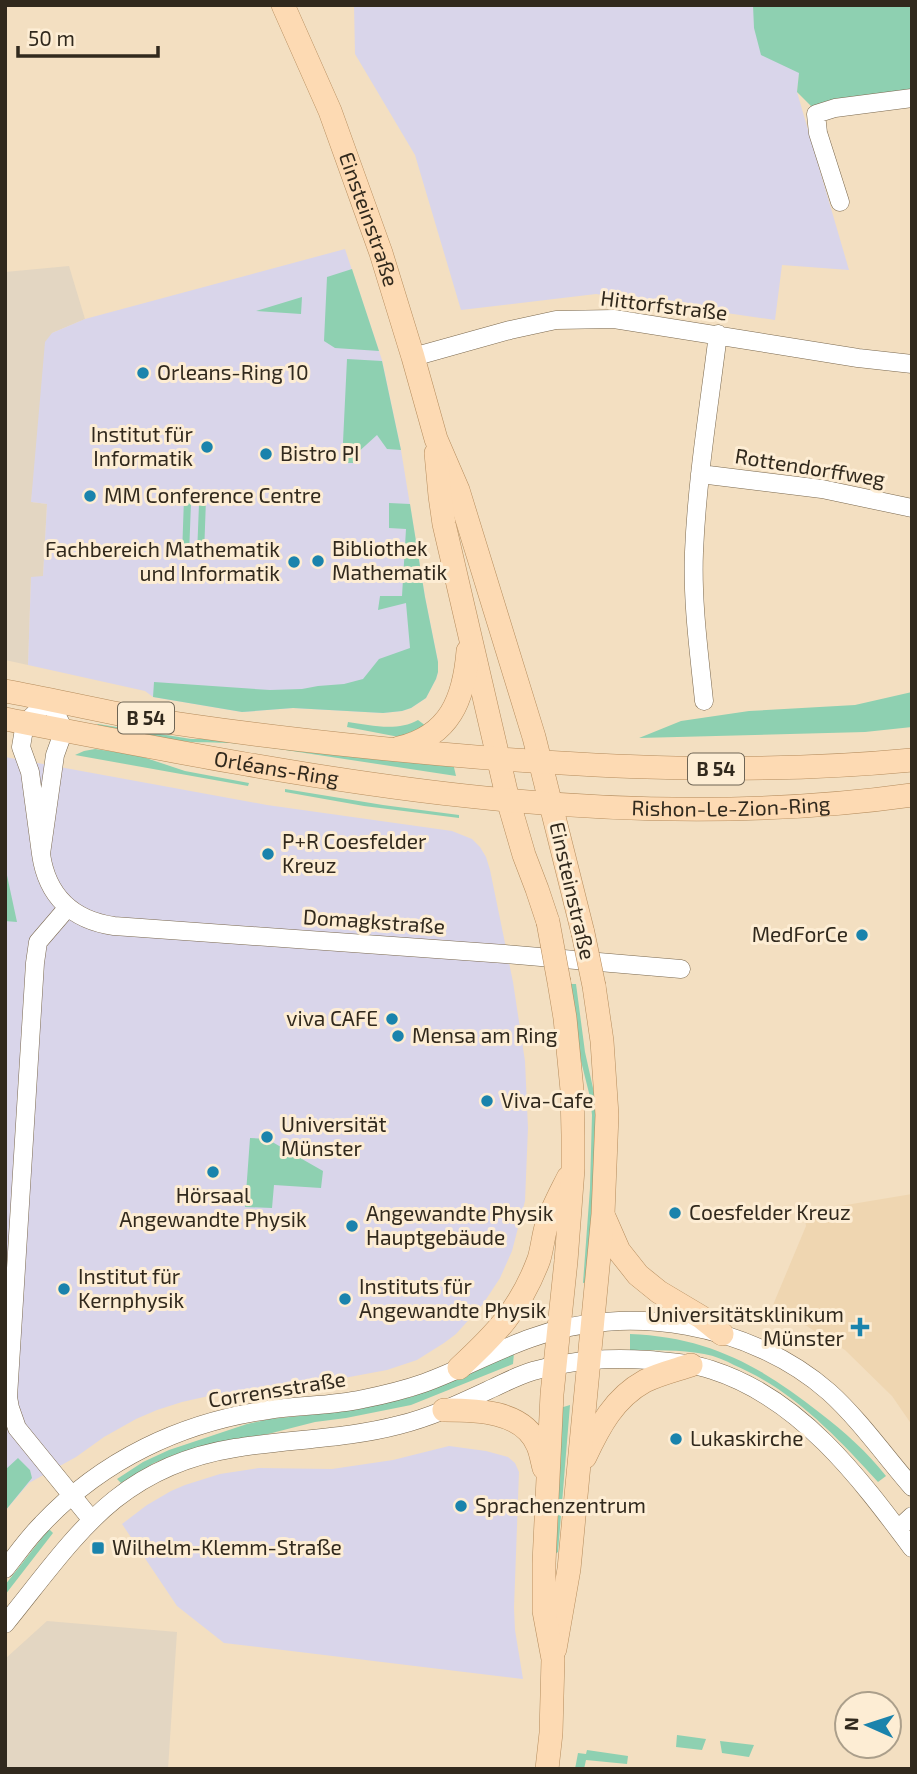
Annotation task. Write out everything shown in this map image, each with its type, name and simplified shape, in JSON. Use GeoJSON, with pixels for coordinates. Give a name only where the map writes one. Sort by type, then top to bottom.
{"type":"FeatureCollection","features":[{"type":"Feature","properties":{"kind":"main road","name":"Einsteinstraße"},"geometry":{"type":"LineString","coordinates":[[283,5],[330,111],[358,184],[436,439],[458,490],[540,762],[594,986],[602,1041],[607,1115],[603,1214],[569,1569],[553,1659]]}},
{"type":"Feature","properties":{"kind":"main road","name":"Einsteinstraße"},"geometry":{"type":"LineString","coordinates":[[436,439],[444,524],[509,800],[524,855],[548,922],[559,982],[572,1090],[573,1168],[554,1366],[544,1563],[544,1611],[553,1659]]}},
{"type":"Feature","properties":{"kind":"main road"},"geometry":{"type":"LineString","coordinates":[[393,750],[429,736],[439,729],[456,706],[464,682],[468,651],[466,618]]}},
{"type":"Feature","properties":{"kind":"main road","name":"Orléans-Ring"},"geometry":{"type":"LineString","coordinates":[[5,691],[144,718],[293,738],[393,750],[540,762]]}},
{"type":"Feature","properties":{"kind":"main road","name":"Orléans-Ring"},"geometry":{"type":"LineString","coordinates":[[15,721],[206,757],[365,783],[551,804]]}},
{"type":"Feature","properties":{"kind":"main road","name":"Rishon-Le-Zion-Ring"},"geometry":{"type":"LineString","coordinates":[[540,762],[646,768],[754,769],[912,760]]}},
{"type":"Feature","properties":{"kind":"main road","name":"Rishon-Le-Zion-Ring"},"geometry":{"type":"LineString","coordinates":[[551,804],[635,809],[759,809],[912,794]]}},
{"type":"Feature","properties":{"kind":"main road"},"geometry":{"type":"LineString","coordinates":[[459,1368],[496,1333],[518,1303],[539,1259],[550,1216],[573,1168]]}},
{"type":"Feature","properties":{"kind":"main road"},"geometry":{"type":"LineString","coordinates":[[603,1214],[619,1251],[638,1275],[722,1334]]}},
{"type":"Feature","properties":{"kind":"main road"},"geometry":{"type":"LineString","coordinates":[[579,1469],[597,1430],[624,1396],[649,1380],[691,1365]]}},
{"type":"Feature","properties":{"kind":"main road"},"geometry":{"type":"LineString","coordinates":[[444,1410],[486,1412],[519,1424],[538,1446],[548,1483]]}},
{"type":"Feature","properties":{"kind":"main road"},"geometry":{"type":"LineString","coordinates":[[547,1769],[553,1659]]}},
{"type":"Feature","properties":{"kind":"street"},"geometry":{"type":"LineString","coordinates":[[841,202],[818,133],[816,114],[835,108],[912,98]]}},
{"type":"Feature","properties":{"kind":"street","name":"Hittorfstraße"},"geometry":{"type":"LineString","coordinates":[[413,357],[556,320],[614,319],[858,358],[912,364]]}},
{"type":"Feature","properties":{"kind":"street"},"geometry":{"type":"LineString","coordinates":[[704,701],[694,610],[694,553],[700,474],[718,334]]}},
{"type":"Feature","properties":{"kind":"street","name":"Rottendorffweg"},"geometry":{"type":"LineString","coordinates":[[700,474],[822,489],[912,508]]}},
{"type":"Feature","properties":{"kind":"street"},"geometry":{"type":"LineString","coordinates":[[41,854],[55,755],[64,730],[50,700],[15,721],[30,772],[41,854],[46,878],[57,896],[68,907],[38,942],[35,963],[8,1397],[17,1428],[91,1519]]}},
{"type":"Feature","properties":{"kind":"street","name":"Domagkstraße"},"geometry":{"type":"LineString","coordinates":[[68,907],[93,921],[114,926],[681,969]]}},
{"type":"Feature","properties":{"kind":"street","name":"Corrensstraße"},"geometry":{"type":"LineString","coordinates":[[5,1569],[44,1521],[73,1496],[122,1459],[152,1443],[186,1429],[227,1418],[268,1410],[360,1400],[425,1382],[531,1338],[594,1322],[679,1325],[722,1334],[762,1349],[811,1377],[831,1394],[912,1488]]}},
{"type":"Feature","properties":{"kind":"street"},"geometry":{"type":"LineString","coordinates":[[5,1624],[91,1519],[110,1502],[167,1467],[206,1453],[369,1432],[402,1425],[444,1410],[528,1372],[589,1359],[691,1365],[710,1369],[743,1383],[799,1419],[830,1447],[912,1548]]}},
{"type":"Feature","properties":{"kind":"street"},"geometry":{"type":"LineString","coordinates":[[898,1529],[912,1516]]}},
{"type":"Feature","properties":{"kind":"shaded area"},"geometry":{"type":"Polygon","coordinates":[[[354,5],[807,5],[797,92],[849,270],[782,265],[775,320],[596,294],[461,310],[415,155],[355,54],[354,5]]]}},
{"type":"Feature","properties":{"kind":"shaded area"},"geometry":{"type":"Polygon","coordinates":[[[345,249],[382,360],[401,450],[438,662],[436,679],[426,698],[411,708],[383,713],[293,708],[242,712],[153,697],[145,691],[28,665],[31,577],[43,576],[47,504],[31,502],[45,342],[52,333],[85,319],[345,249]]]}},
{"type":"Feature","properties":{"kind":"shaded area"},"geometry":{"type":"Polygon","coordinates":[[[69,266],[85,319],[52,333],[31,502],[47,504],[43,577],[31,577],[28,665],[5,660],[5,272],[69,266]]]}},
{"type":"Feature","properties":{"kind":"shaded area","name":"Universität Münster"},"geometry":{"type":"Polygon","coordinates":[[[5,757],[267,805],[452,831],[472,839],[486,857],[490,870],[513,982],[525,1061],[528,1128],[525,1201],[512,1251],[500,1278],[483,1304],[456,1334],[444,1343],[417,1360],[387,1370],[222,1393],[157,1410],[104,1437],[76,1457],[29,1483],[5,1511],[5,757]]]}},
{"type":"Feature","properties":{"kind":"shaded area","name":"Universitätsklinikum Münster"},"geometry":{"type":"Polygon","coordinates":[[[912,1194],[912,1425],[892,1396],[845,1350],[773,1305],[806,1226],[804,1212],[912,1194]]]}},
{"type":"Feature","properties":{"kind":"shaded area"},"geometry":{"type":"Polygon","coordinates":[[[449,1446],[508,1457],[519,1472],[514,1608],[523,1679],[224,1643],[177,1606],[122,1524],[171,1491],[220,1474],[259,1468],[332,1469],[393,1460],[449,1446]]]}},
{"type":"Feature","properties":{"kind":"shaded area"},"geometry":{"type":"Polygon","coordinates":[[[47,1621],[177,1632],[168,1769],[5,1769],[5,1659],[47,1621]]]}},
{"type":"Feature","properties":{"kind":"green space"},"geometry":{"type":"Polygon","coordinates":[[[753,5],[912,5],[912,94],[813,108],[797,92],[799,73],[761,55],[754,28],[753,5]]]}},
{"type":"Feature","properties":{"kind":"green space"},"geometry":{"type":"Polygon","coordinates":[[[352,269],[379,351],[335,348],[324,341],[327,277],[352,269]]]}},
{"type":"Feature","properties":{"kind":"green space"},"geometry":{"type":"Polygon","coordinates":[[[302,297],[301,314],[256,311],[302,297]]]}},
{"type":"Feature","properties":{"kind":"green space"},"geometry":{"type":"Polygon","coordinates":[[[347,359],[382,361],[401,450],[387,449],[377,435],[355,455],[353,463],[342,463],[347,359]]]}},
{"type":"Feature","properties":{"kind":"green space"},"geometry":{"type":"Polygon","coordinates":[[[184,498],[206,499],[204,555],[197,555],[199,504],[191,503],[189,555],[182,555],[184,498]]]}},
{"type":"Feature","properties":{"kind":"green space"},"geometry":{"type":"Polygon","coordinates":[[[389,503],[410,504],[438,662],[436,679],[426,698],[411,708],[383,713],[293,708],[242,712],[153,697],[154,682],[270,690],[344,684],[363,679],[379,659],[410,648],[406,603],[378,610],[380,596],[402,596],[406,529],[389,528],[389,503]]]}},
{"type":"Feature","properties":{"kind":"green space"},"geometry":{"type":"Polygon","coordinates":[[[912,692],[912,727],[865,732],[639,738],[681,721],[749,711],[855,705],[912,692]]]}},
{"type":"Feature","properties":{"kind":"green space"},"geometry":{"type":"Polygon","coordinates":[[[418,720],[426,726],[399,737],[347,727],[348,722],[392,727],[418,720]]]}},
{"type":"Feature","properties":{"kind":"green space"},"geometry":{"type":"Polygon","coordinates":[[[98,724],[191,739],[240,739],[453,763],[456,776],[253,745],[168,740],[98,727],[98,724]]]}},
{"type":"Feature","properties":{"kind":"green space"},"geometry":{"type":"Polygon","coordinates":[[[95,749],[137,755],[185,771],[249,783],[248,786],[75,755],[95,749]]]}},
{"type":"Feature","properties":{"kind":"green space"},"geometry":{"type":"Polygon","coordinates":[[[285,789],[459,815],[459,818],[364,806],[285,792],[285,789]]]}},
{"type":"Feature","properties":{"kind":"green space"},"geometry":{"type":"Polygon","coordinates":[[[5,866],[17,922],[5,921],[5,866]]]}},
{"type":"Feature","properties":{"kind":"green space"},"geometry":{"type":"Polygon","coordinates":[[[569,984],[576,984],[585,1052],[597,1106],[588,1282],[583,1283],[592,1115],[569,984]]]}},
{"type":"Feature","properties":{"kind":"green space"},"geometry":{"type":"Polygon","coordinates":[[[250,1138],[267,1139],[323,1171],[321,1188],[274,1185],[272,1208],[245,1207],[250,1138]]]}},
{"type":"Feature","properties":{"kind":"green space"},"geometry":{"type":"Polygon","coordinates":[[[630,1334],[684,1341],[709,1348],[755,1368],[838,1427],[886,1476],[878,1482],[812,1416],[755,1375],[704,1354],[630,1350],[630,1334]]]}},
{"type":"Feature","properties":{"kind":"green space"},"geometry":{"type":"Polygon","coordinates":[[[514,1353],[513,1364],[411,1405],[198,1447],[154,1463],[121,1483],[117,1479],[143,1462],[169,1450],[247,1424],[339,1412],[411,1397],[514,1353]]]}},
{"type":"Feature","properties":{"kind":"green space"},"geometry":{"type":"Polygon","coordinates":[[[570,1405],[558,1552],[555,1554],[560,1408],[570,1405]]]}},
{"type":"Feature","properties":{"kind":"green space"},"geometry":{"type":"Polygon","coordinates":[[[18,1458],[30,1470],[32,1478],[5,1511],[5,1470],[18,1458]]]}},
{"type":"Feature","properties":{"kind":"green space"},"geometry":{"type":"Polygon","coordinates":[[[49,1529],[53,1533],[5,1595],[5,1585],[49,1529]]]}},
{"type":"Feature","properties":{"kind":"green space"},"geometry":{"type":"Polygon","coordinates":[[[677,1735],[706,1739],[702,1750],[676,1747],[677,1735]]]}},
{"type":"Feature","properties":{"kind":"green space"},"geometry":{"type":"Polygon","coordinates":[[[720,1741],[754,1745],[749,1757],[722,1753],[720,1741]]]}},
{"type":"Feature","properties":{"kind":"green space"},"geometry":{"type":"Polygon","coordinates":[[[587,1750],[628,1756],[627,1764],[586,1760],[584,1769],[575,1769],[578,1753],[586,1754],[587,1750]]]}},
{"type":"Feature","properties":{"kind":"place","name":"Orleans-Ring 10"},"geometry":{"type":"Point","coordinates":[143,373]}},
{"type":"Feature","properties":{"kind":"place","name":"Institut für Informatik"},"geometry":{"type":"Point","coordinates":[207,447]}},
{"type":"Feature","properties":{"kind":"place","name":"Bistro PI"},"geometry":{"type":"Point","coordinates":[266,454]}},
{"type":"Feature","properties":{"kind":"place","name":"MM Conference Centre"},"geometry":{"type":"Point","coordinates":[90,496]}},
{"type":"Feature","properties":{"kind":"place","name":"Bibliothek Mathematik"},"geometry":{"type":"Point","coordinates":[318,561]}},
{"type":"Feature","properties":{"kind":"place","name":"Fachbereich Mathematik und Informatik"},"geometry":{"type":"Point","coordinates":[294,562]}},
{"type":"Feature","properties":{"kind":"place","name":"P+R Coesfelder Kreuz"},"geometry":{"type":"Point","coordinates":[268,854]}},
{"type":"Feature","properties":{"kind":"place","name":"MedForCe"},"geometry":{"type":"Point","coordinates":[862,935]}},
{"type":"Feature","properties":{"kind":"place","name":"viva CAFE"},"geometry":{"type":"Point","coordinates":[392,1019]}},
{"type":"Feature","properties":{"kind":"place","name":"Mensa am Ring"},"geometry":{"type":"Point","coordinates":[398,1036]}},
{"type":"Feature","properties":{"kind":"place","name":"Viva-Cafe"},"geometry":{"type":"Point","coordinates":[487,1101]}},
{"type":"Feature","properties":{"kind":"place","name":"Universität Münster"},"geometry":{"type":"Point","coordinates":[267,1137]}},
{"type":"Feature","properties":{"kind":"place","name":"Hörsaal Angewandte Physik"},"geometry":{"type":"Point","coordinates":[213,1172]}},
{"type":"Feature","properties":{"kind":"place","name":"Coesfelder Kreuz"},"geometry":{"type":"Point","coordinates":[675,1213]}},
{"type":"Feature","properties":{"kind":"place","name":"Angewandte Physik Hauptgebäude"},"geometry":{"type":"Point","coordinates":[352,1226]}},
{"type":"Feature","properties":{"kind":"place","name":"Institut für Kernphysik"},"geometry":{"type":"Point","coordinates":[64,1289]}},
{"type":"Feature","properties":{"kind":"place","name":"Instituts für Angewandte Physik"},"geometry":{"type":"Point","coordinates":[345,1299]}},
{"type":"Feature","properties":{"kind":"place","name":"Universitätsklinikum Münster"},"geometry":{"type":"Point","coordinates":[860,1327]}},
{"type":"Feature","properties":{"kind":"place","name":"Lukaskirche"},"geometry":{"type":"Point","coordinates":[676,1439]}},
{"type":"Feature","properties":{"kind":"place","name":"Sprachenzentrum"},"geometry":{"type":"Point","coordinates":[461,1506]}},
{"type":"Feature","properties":{"kind":"place","name":"Wilhelm-Klemm-Straße"},"geometry":{"type":"Point","coordinates":[98,1548]}}]}
